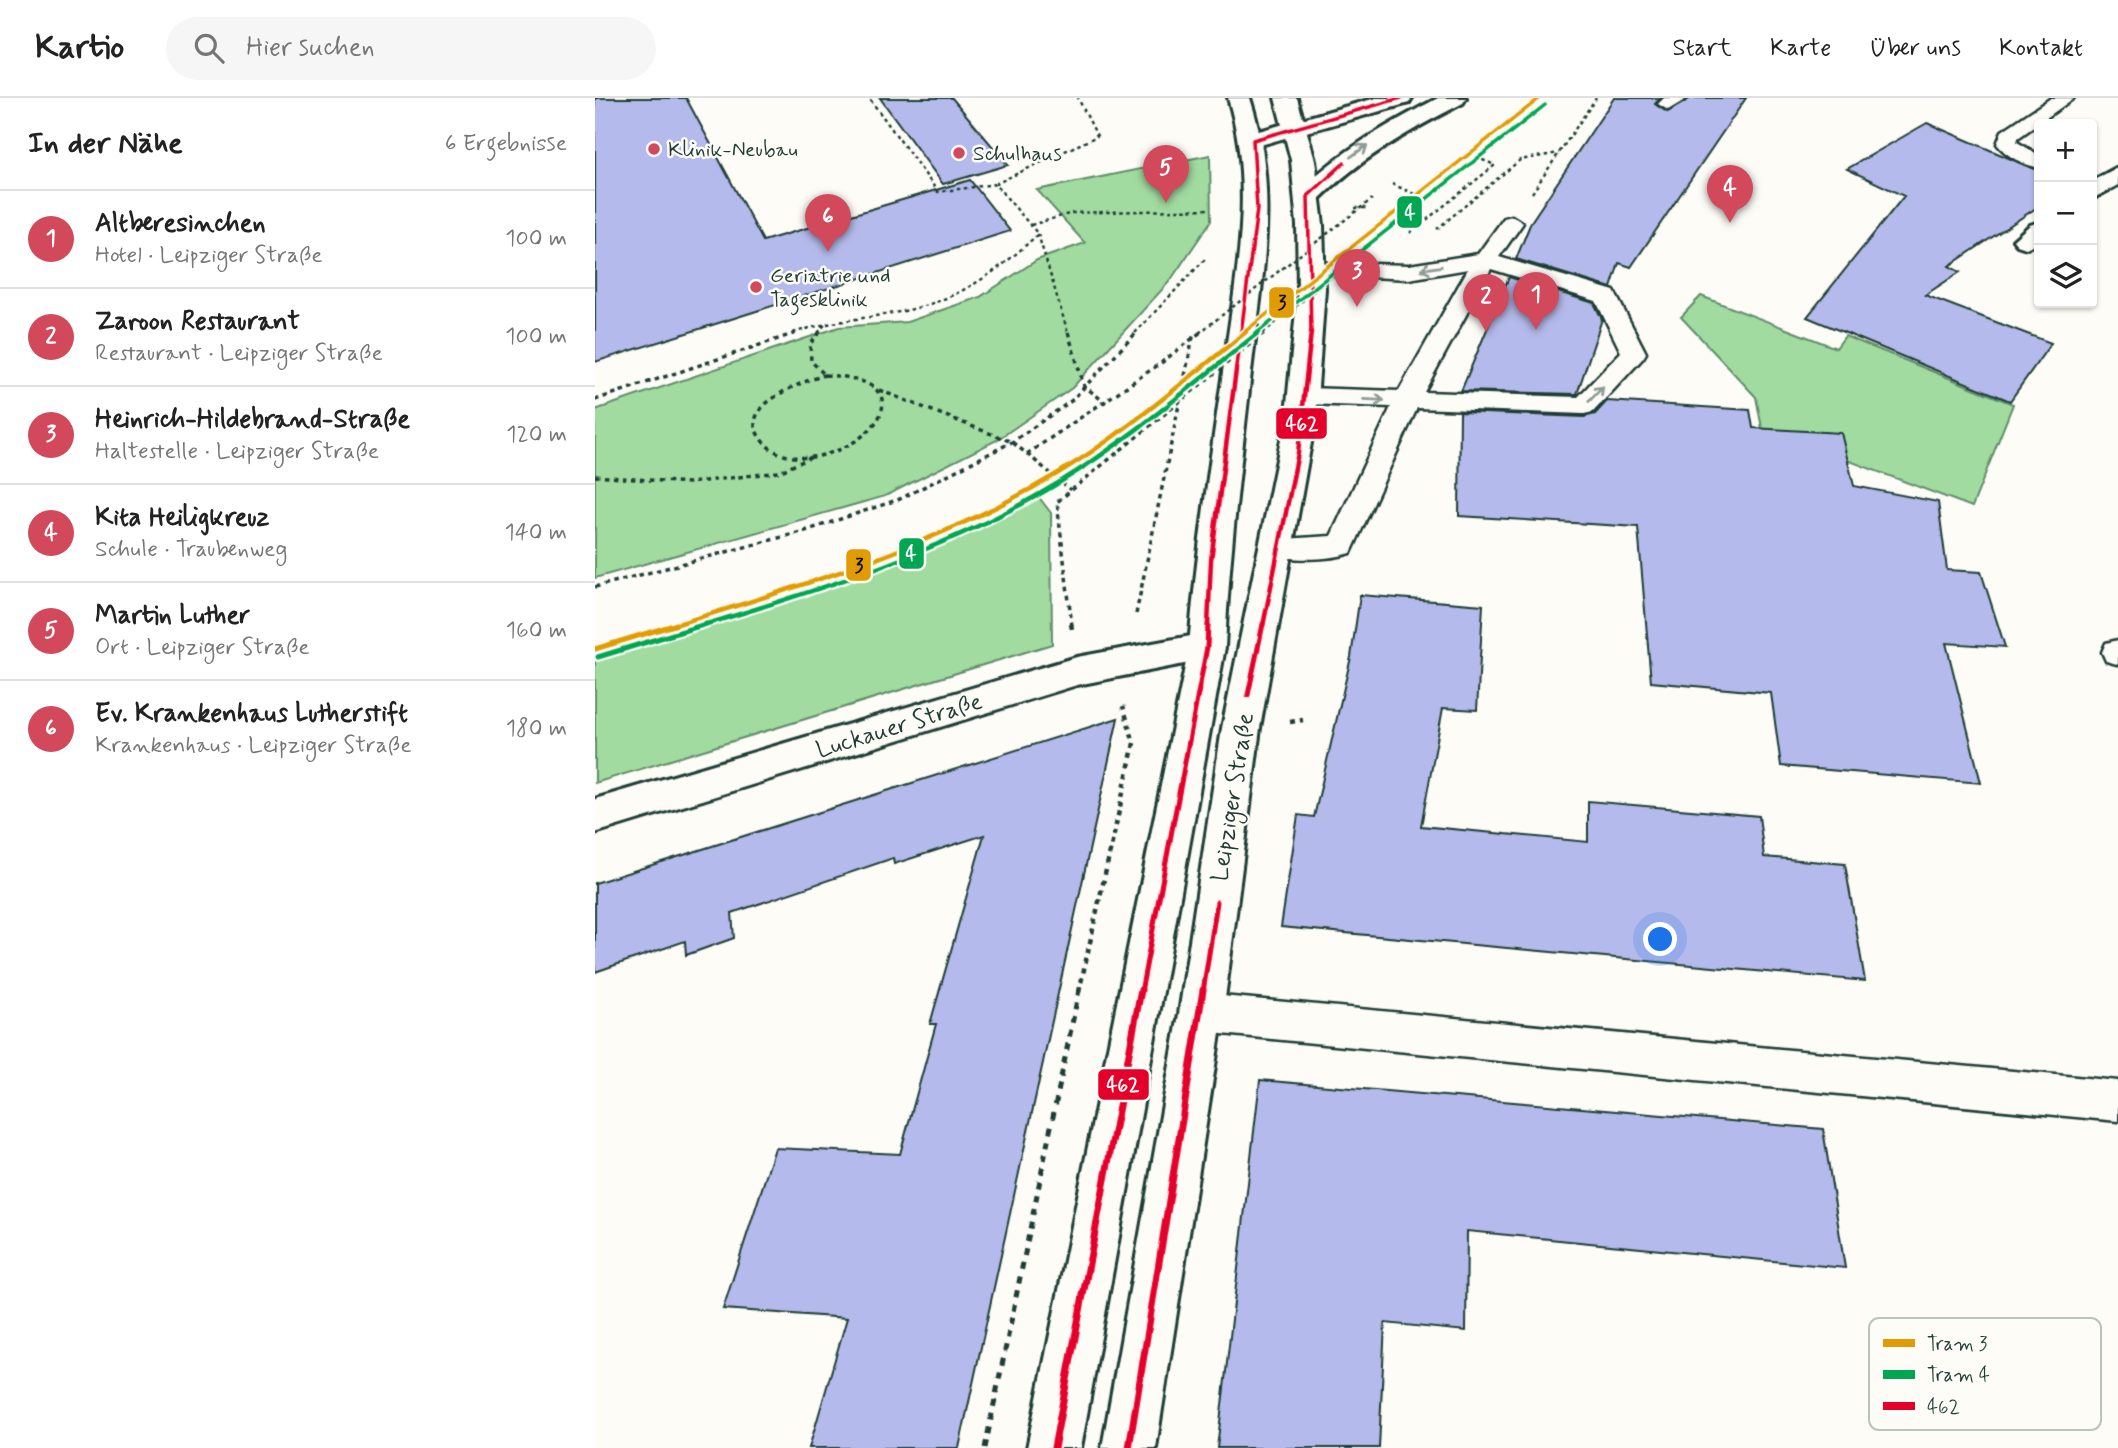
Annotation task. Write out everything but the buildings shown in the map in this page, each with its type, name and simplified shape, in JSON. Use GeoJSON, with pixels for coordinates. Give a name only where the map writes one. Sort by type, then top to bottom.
{"type":"FeatureCollection","features":[{"type":"Feature","properties":{"kind":"main road","name":"Leipziger Straße"},"geometry":{"type":"LineString","coordinates":[[1054,1448],[1207,647],[1212,559],[1257,209],[1253,140],[1239,98]]}},
{"type":"Feature","properties":{"kind":"main road","name":"Leipziger Straße"},"geometry":{"type":"LineString","coordinates":[[1129,1448],[1201,1013],[1241,728],[1279,547],[1306,396],[1313,267],[1308,196],[1299,128],[1286,98]]}},
{"type":"Feature","properties":{"kind":"main road"},"geometry":{"type":"LineString","coordinates":[[1253,140],[1401,98]]}},
{"type":"Feature","properties":{"kind":"main road"},"geometry":{"type":"LineString","coordinates":[[1308,196],[1337,168],[1377,139],[1455,98]]}},
{"type":"Feature","properties":{"kind":"main road","name":"Luckauer Straße"},"geometry":{"type":"LineString","coordinates":[[595,816],[1077,671],[1207,647]]}},
{"type":"Feature","properties":{"kind":"lane"},"geometry":{"type":"LineString","coordinates":[[2034,160],[2018,153],[2007,144],[2009,135],[2064,98]]}},
{"type":"Feature","properties":{"kind":"lane"},"geometry":{"type":"LineString","coordinates":[[1279,547],[1341,546],[1407,402],[1483,260],[1512,223]]}},
{"type":"Feature","properties":{"kind":"lane"},"geometry":{"type":"LineString","coordinates":[[1306,396],[1407,402],[1584,406],[1634,354],[1606,296],[1483,260],[1409,272],[1313,267]]}},
{"type":"Feature","properties":{"kind":"lane"},"geometry":{"type":"LineString","coordinates":[[1201,1013],[2118,1101]]}},
{"type":"Feature","properties":{"kind":"path"},"geometry":{"type":"LineString","coordinates":[[869,98],[939,192],[995,184],[1097,136],[1078,98]]}},
{"type":"Feature","properties":{"kind":"path"},"geometry":{"type":"LineString","coordinates":[[1512,223],[1596,98]]}},
{"type":"Feature","properties":{"kind":"path"},"geometry":{"type":"LineString","coordinates":[[1430,235],[1520,160],[1559,153]]}},
{"type":"Feature","properties":{"kind":"path"},"geometry":{"type":"LineString","coordinates":[[1405,237],[1495,165],[1480,159]]}},
{"type":"Feature","properties":{"kind":"path"},"geometry":{"type":"LineString","coordinates":[[995,184],[1038,234],[1084,386],[1106,403]]}},
{"type":"Feature","properties":{"kind":"path"},"geometry":{"type":"LineString","coordinates":[[1392,184],[1428,200]]}},
{"type":"Feature","properties":{"kind":"path"},"geometry":{"type":"LineString","coordinates":[[1027,454],[1106,403],[1161,363],[1373,199]]}},
{"type":"Feature","properties":{"kind":"path"},"geometry":{"type":"LineString","coordinates":[[1031,225],[1072,213],[1219,209]]}},
{"type":"Feature","properties":{"kind":"path"},"geometry":{"type":"LineString","coordinates":[[595,400],[827,322],[901,312],[962,292],[1001,269],[1038,234]]}},
{"type":"Feature","properties":{"kind":"path"},"geometry":{"type":"LineString","coordinates":[[1077,671],[1057,502],[1379,238]]}},
{"type":"Feature","properties":{"kind":"path"},"geometry":{"type":"LineString","coordinates":[[595,587],[805,531],[900,499],[1012,442],[1071,401],[1212,252],[1209,265]]}},
{"type":"Feature","properties":{"kind":"path"},"geometry":{"type":"LineString","coordinates":[[825,375],[811,361],[810,344],[827,322]]}},
{"type":"Feature","properties":{"kind":"path"},"geometry":{"type":"LineString","coordinates":[[985,1448],[1110,842],[1134,743],[1122,705],[1128,661],[1145,560],[1194,331]]}},
{"type":"Feature","properties":{"kind":"path"},"geometry":{"type":"LineString","coordinates":[[818,455],[781,454],[764,445],[756,434],[756,421],[766,403],[782,390],[805,379],[825,375],[848,375],[867,380],[878,389],[1012,442],[1072,490]]}},
{"type":"Feature","properties":{"kind":"path"},"geometry":{"type":"LineString","coordinates":[[595,476],[688,483],[779,472],[866,435],[883,412],[884,401],[878,389]]}},
{"type":"Feature","properties":{"kind":"green space"},"geometry":{"type":"Polygon","coordinates":[[[1210,155],[1211,221],[1170,281],[1072,388],[997,440],[885,496],[595,578],[595,410],[839,327],[907,322],[980,297],[1037,260],[1085,243],[1037,190],[1210,155]]]}},
{"type":"Feature","properties":{"kind":"green space"},"geometry":{"type":"Polygon","coordinates":[[[1701,296],[1836,348],[1845,336],[2013,404],[1972,507],[1762,428],[1756,397],[1681,317],[1701,296]]]}},
{"type":"Feature","properties":{"kind":"green space"},"geometry":{"type":"Polygon","coordinates":[[[1038,496],[1051,513],[1052,644],[595,783],[595,657],[780,604],[945,542],[1038,496]]]}},
{"type":"Feature","properties":{"kind":"tram line","name":"3"},"geometry":{"type":"LineString","coordinates":[[595,649],[807,585],[948,530],[1055,475],[1129,424],[1540,98]]}},
{"type":"Feature","properties":{"kind":"tram line","name":"4"},"geometry":{"type":"LineString","coordinates":[[598,657],[810,593],[951,538],[1059,483],[1134,431],[1545,105]]}},
{"type":"Feature","properties":{"kind":"transit line","name":"462"},"geometry":{"type":"LineString","coordinates":[[1054,1448],[1207,647],[1211,560],[1257,209],[1253,140],[1401,98]]}},
{"type":"Feature","properties":{"kind":"transit line","name":"462"},"geometry":{"type":"LineString","coordinates":[[1248,695],[1283,534],[1303,412],[1312,305],[1308,196],[1344,163]]}},
{"type":"Feature","properties":{"kind":"transit line","name":"462"},"geometry":{"type":"LineString","coordinates":[[1129,1448],[1217,902]]}},
{"type":"Feature","properties":{"kind":"place","name":"Klinik-Neubau"},"geometry":{"type":"Point","coordinates":[654,149]}},
{"type":"Feature","properties":{"kind":"place","name":"Schulhaus"},"geometry":{"type":"Point","coordinates":[959,153]}},
{"type":"Feature","properties":{"kind":"place","name":"Martin Luther"},"geometry":{"type":"Point","coordinates":[1166,203]}},
{"type":"Feature","properties":{"kind":"place","name":"Kita Heiligkreuz"},"geometry":{"type":"Point","coordinates":[1730,223]}},
{"type":"Feature","properties":{"kind":"place","name":"Ev. Krankenhaus Lutherstift"},"geometry":{"type":"Point","coordinates":[828,252]}},
{"type":"Feature","properties":{"kind":"place","name":"Geriatrie und Tagesklinik"},"geometry":{"type":"Point","coordinates":[756,287]}},
{"type":"Feature","properties":{"kind":"place","name":"Heinrich-Hildebrand-Straße"},"geometry":{"type":"Point","coordinates":[1357,307]}},
{"type":"Feature","properties":{"kind":"place","name":"Altberesinchen"},"geometry":{"type":"Point","coordinates":[1536,330]}},
{"type":"Feature","properties":{"kind":"place","name":"Zaroon Restaurant"},"geometry":{"type":"Point","coordinates":[1486,332]}}]}
